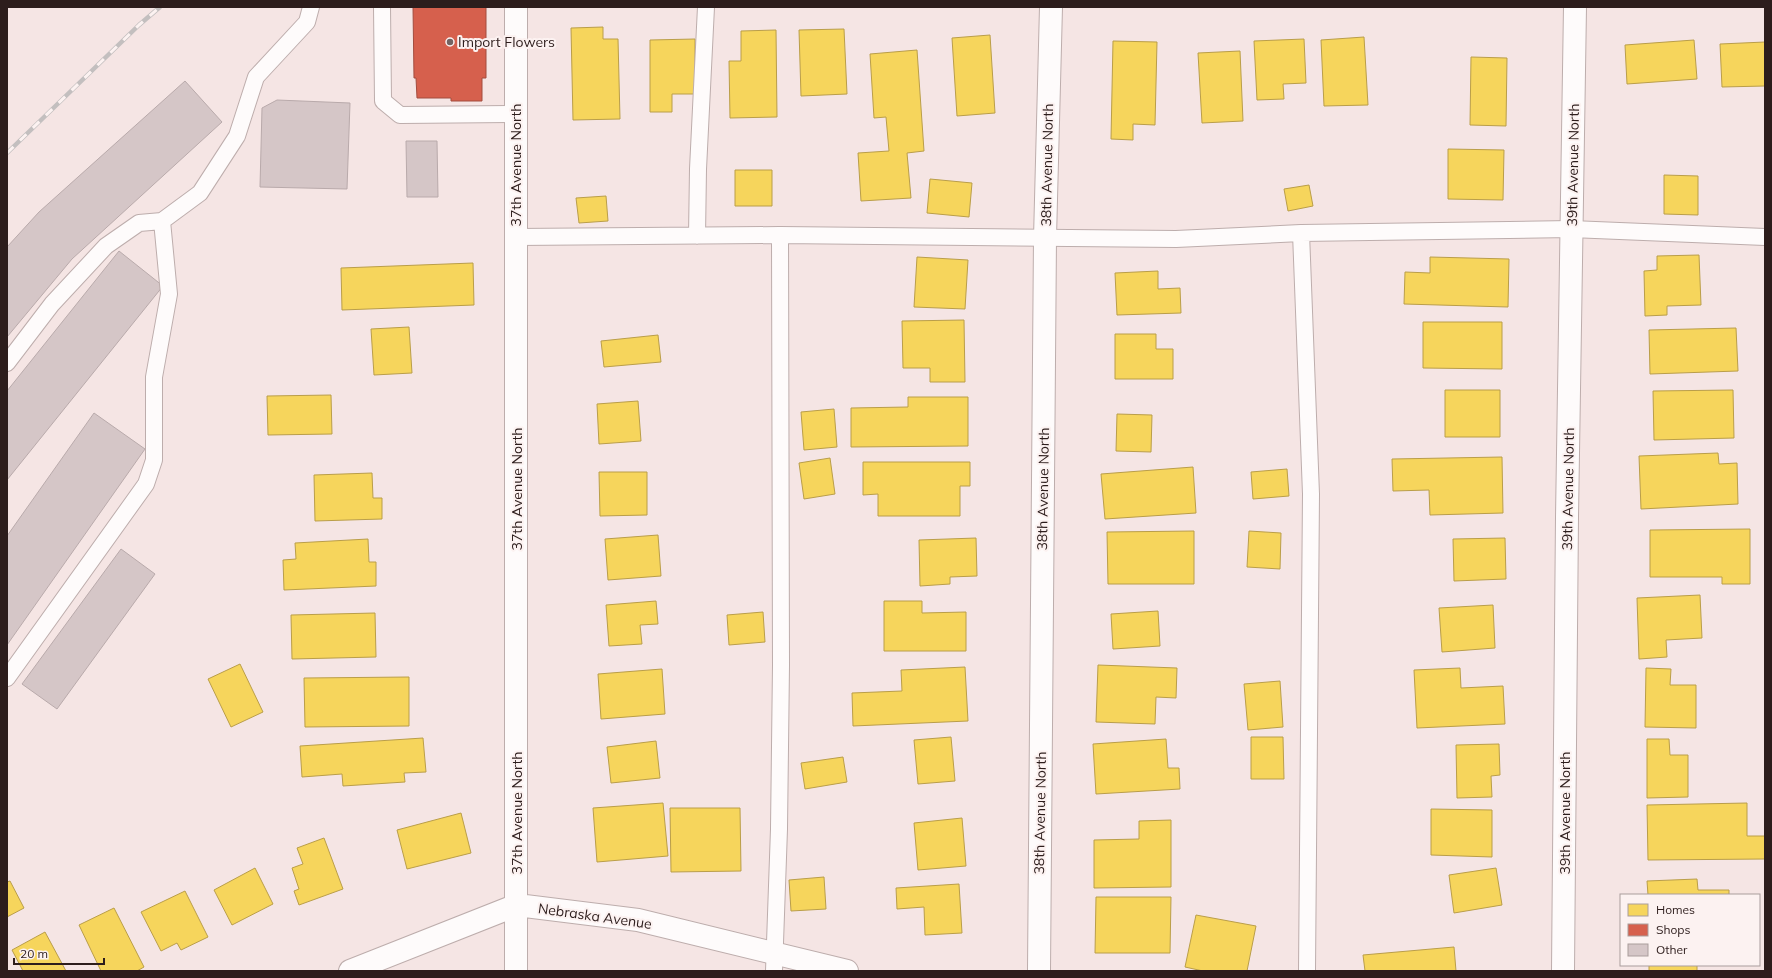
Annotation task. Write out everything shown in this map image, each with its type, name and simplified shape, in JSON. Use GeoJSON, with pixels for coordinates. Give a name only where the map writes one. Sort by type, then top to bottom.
{"type":"FeatureCollection","features":[{"type":"Feature","properties":{"kind":"street","name":"37th Avenue North"},"geometry":{"type":"LineString","coordinates":[[516,7],[516,971]]}},
{"type":"Feature","properties":{"kind":"street","name":"38th Avenue North"},"geometry":{"type":"LineString","coordinates":[[1039,971],[1045,238],[1051,7]]}},
{"type":"Feature","properties":{"kind":"street","name":"39th Avenue North"},"geometry":{"type":"LineString","coordinates":[[1563,971],[1575,7]]}},
{"type":"Feature","properties":{"kind":"street","name":"Nebraska Avenue"},"geometry":{"type":"LineString","coordinates":[[350,971],[517,905],[638,920],[774,962],[847,971]]}},
{"type":"Feature","properties":{"kind":"lane"},"geometry":{"type":"LineString","coordinates":[[7,363],[52,304],[106,246],[139,223],[162,221],[200,193],[237,136],[256,77],[307,22],[311,7]]}},
{"type":"Feature","properties":{"kind":"lane"},"geometry":{"type":"LineString","coordinates":[[382,7],[383,101],[394,111],[400,115],[516,114]]}},
{"type":"Feature","properties":{"kind":"lane"},"geometry":{"type":"LineString","coordinates":[[697,236],[698,169],[706,7]]}},
{"type":"Feature","properties":{"kind":"lane"},"geometry":{"type":"LineString","coordinates":[[7,678],[146,484],[154,460],[154,377],[169,294],[162,221]]}},
{"type":"Feature","properties":{"kind":"lane"},"geometry":{"type":"LineString","coordinates":[[516,237],[780,235],[1176,239],[1301,233],[1572,229],[1765,237]]}},
{"type":"Feature","properties":{"kind":"lane"},"geometry":{"type":"LineString","coordinates":[[1301,233],[1311,494],[1307,971]]}},
{"type":"Feature","properties":{"kind":"lane"},"geometry":{"type":"LineString","coordinates":[[774,962],[779,829],[781,673],[780,235]]}},
{"type":"Feature","properties":{"kind":"building: Homes"},"geometry":{"type":"Polygon","coordinates":[[[603,27],[603,39],[618,39],[620,119],[573,120],[571,28],[603,27]]]}},
{"type":"Feature","properties":{"kind":"building: Homes"},"geometry":{"type":"Polygon","coordinates":[[[844,29],[847,94],[801,96],[799,30],[844,29]]]}},
{"type":"Feature","properties":{"kind":"building: Homes"},"geometry":{"type":"Polygon","coordinates":[[[776,30],[777,117],[730,118],[729,61],[741,61],[741,31],[776,30]]]}},
{"type":"Feature","properties":{"kind":"building: Homes"},"geometry":{"type":"Polygon","coordinates":[[[990,35],[995,113],[957,116],[952,38],[990,35]]]}},
{"type":"Feature","properties":{"kind":"building: Homes"},"geometry":{"type":"Polygon","coordinates":[[[1364,37],[1368,105],[1324,106],[1321,40],[1364,37]]]}},
{"type":"Feature","properties":{"kind":"building: Homes"},"geometry":{"type":"Polygon","coordinates":[[[695,39],[695,94],[672,94],[672,112],[650,112],[650,40],[695,39]]]}},
{"type":"Feature","properties":{"kind":"building: Homes"},"geometry":{"type":"Polygon","coordinates":[[[1304,39],[1306,83],[1283,84],[1284,99],[1257,100],[1254,41],[1304,39]]]}},
{"type":"Feature","properties":{"kind":"building: Homes"},"geometry":{"type":"Polygon","coordinates":[[[1694,40],[1697,79],[1627,84],[1625,45],[1694,40]]]}},
{"type":"Feature","properties":{"kind":"building: Homes"},"geometry":{"type":"Polygon","coordinates":[[[1113,41],[1157,42],[1155,125],[1133,124],[1133,140],[1111,139],[1113,41]]]}},
{"type":"Feature","properties":{"kind":"building: Homes"},"geometry":{"type":"Polygon","coordinates":[[[1765,42],[1765,86],[1722,87],[1720,44],[1765,42]]]}},
{"type":"Feature","properties":{"kind":"building: Homes"},"geometry":{"type":"Polygon","coordinates":[[[917,50],[924,151],[907,153],[911,198],[861,201],[858,153],[889,151],[886,117],[874,118],[870,54],[917,50]]]}},
{"type":"Feature","properties":{"kind":"building: Homes"},"geometry":{"type":"Polygon","coordinates":[[[1240,51],[1243,121],[1202,123],[1198,53],[1240,51]]]}},
{"type":"Feature","properties":{"kind":"building: Homes"},"geometry":{"type":"Polygon","coordinates":[[[1471,57],[1507,58],[1506,126],[1470,125],[1471,57]]]}},
{"type":"Feature","properties":{"kind":"building: Homes"},"geometry":{"type":"Polygon","coordinates":[[[1448,149],[1504,150],[1503,200],[1448,199],[1448,149]]]}},
{"type":"Feature","properties":{"kind":"building: Homes"},"geometry":{"type":"Polygon","coordinates":[[[735,170],[772,170],[772,206],[735,206],[735,170]]]}},
{"type":"Feature","properties":{"kind":"building: Homes"},"geometry":{"type":"Polygon","coordinates":[[[1664,175],[1698,176],[1698,215],[1664,214],[1664,175]]]}},
{"type":"Feature","properties":{"kind":"building: Homes"},"geometry":{"type":"Polygon","coordinates":[[[930,179],[972,183],[969,217],[927,213],[930,179]]]}},
{"type":"Feature","properties":{"kind":"building: Homes"},"geometry":{"type":"Polygon","coordinates":[[[1309,185],[1313,206],[1288,211],[1284,189],[1309,185]]]}},
{"type":"Feature","properties":{"kind":"building: Homes"},"geometry":{"type":"Polygon","coordinates":[[[606,196],[608,221],[579,223],[576,198],[606,196]]]}},
{"type":"Feature","properties":{"kind":"building: Homes"},"geometry":{"type":"Polygon","coordinates":[[[1699,255],[1701,305],[1667,306],[1667,315],[1645,316],[1644,271],[1657,270],[1657,256],[1699,255]]]}},
{"type":"Feature","properties":{"kind":"building: Homes"},"geometry":{"type":"Polygon","coordinates":[[[917,257],[968,260],[965,309],[914,307],[917,257]]]}},
{"type":"Feature","properties":{"kind":"building: Homes"},"geometry":{"type":"Polygon","coordinates":[[[1430,257],[1509,259],[1508,307],[1404,304],[1405,272],[1430,273],[1430,257]]]}},
{"type":"Feature","properties":{"kind":"building: Homes"},"geometry":{"type":"Polygon","coordinates":[[[473,263],[474,305],[342,310],[341,268],[473,263]]]}},
{"type":"Feature","properties":{"kind":"building: Homes"},"geometry":{"type":"Polygon","coordinates":[[[1158,271],[1158,289],[1180,288],[1181,313],[1117,315],[1115,273],[1158,271]]]}},
{"type":"Feature","properties":{"kind":"building: Homes"},"geometry":{"type":"Polygon","coordinates":[[[964,320],[965,382],[930,382],[930,368],[903,368],[902,321],[964,320]]]}},
{"type":"Feature","properties":{"kind":"building: Homes"},"geometry":{"type":"Polygon","coordinates":[[[1423,322],[1502,322],[1502,369],[1423,368],[1423,322]]]}},
{"type":"Feature","properties":{"kind":"building: Homes"},"geometry":{"type":"Polygon","coordinates":[[[409,327],[412,373],[374,375],[371,329],[409,327]]]}},
{"type":"Feature","properties":{"kind":"building: Homes"},"geometry":{"type":"Polygon","coordinates":[[[1736,328],[1738,371],[1650,374],[1649,330],[1736,328]]]}},
{"type":"Feature","properties":{"kind":"building: Homes"},"geometry":{"type":"Polygon","coordinates":[[[1115,334],[1156,334],[1156,349],[1173,349],[1173,379],[1115,379],[1115,334]]]}},
{"type":"Feature","properties":{"kind":"building: Homes"},"geometry":{"type":"Polygon","coordinates":[[[658,335],[661,362],[604,367],[601,341],[658,335]]]}},
{"type":"Feature","properties":{"kind":"building: Homes"},"geometry":{"type":"Polygon","coordinates":[[[1445,390],[1500,390],[1500,437],[1445,437],[1445,390]]]}},
{"type":"Feature","properties":{"kind":"building: Homes"},"geometry":{"type":"Polygon","coordinates":[[[1733,390],[1734,438],[1654,440],[1653,391],[1733,390]]]}},
{"type":"Feature","properties":{"kind":"building: Homes"},"geometry":{"type":"Polygon","coordinates":[[[331,395],[332,434],[268,435],[267,396],[331,395]]]}},
{"type":"Feature","properties":{"kind":"building: Homes"},"geometry":{"type":"Polygon","coordinates":[[[908,397],[968,397],[968,446],[851,447],[851,408],[908,407],[908,397]]]}},
{"type":"Feature","properties":{"kind":"building: Homes"},"geometry":{"type":"Polygon","coordinates":[[[638,401],[641,441],[599,444],[597,404],[638,401]]]}},
{"type":"Feature","properties":{"kind":"building: Homes"},"geometry":{"type":"Polygon","coordinates":[[[834,409],[837,447],[804,450],[801,412],[834,409]]]}},
{"type":"Feature","properties":{"kind":"building: Homes"},"geometry":{"type":"Polygon","coordinates":[[[1117,414],[1152,415],[1151,452],[1116,451],[1117,414]]]}},
{"type":"Feature","properties":{"kind":"building: Homes"},"geometry":{"type":"Polygon","coordinates":[[[1718,453],[1719,464],[1737,463],[1738,504],[1641,509],[1639,456],[1718,453]]]}},
{"type":"Feature","properties":{"kind":"building: Homes"},"geometry":{"type":"Polygon","coordinates":[[[1502,457],[1503,513],[1430,515],[1429,490],[1393,491],[1392,459],[1502,457]]]}},
{"type":"Feature","properties":{"kind":"building: Homes"},"geometry":{"type":"Polygon","coordinates":[[[830,458],[835,494],[804,499],[799,463],[830,458]]]}},
{"type":"Feature","properties":{"kind":"building: Homes"},"geometry":{"type":"Polygon","coordinates":[[[863,462],[970,462],[970,486],[960,486],[960,516],[878,516],[878,494],[863,495],[863,462]]]}},
{"type":"Feature","properties":{"kind":"building: Homes"},"geometry":{"type":"Polygon","coordinates":[[[1193,467],[1196,513],[1105,519],[1101,474],[1193,467]]]}},
{"type":"Feature","properties":{"kind":"building: Homes"},"geometry":{"type":"Polygon","coordinates":[[[1287,469],[1289,496],[1253,499],[1251,472],[1287,469]]]}},
{"type":"Feature","properties":{"kind":"building: Homes"},"geometry":{"type":"Polygon","coordinates":[[[599,472],[647,472],[647,515],[600,516],[599,472]]]}},
{"type":"Feature","properties":{"kind":"building: Homes"},"geometry":{"type":"Polygon","coordinates":[[[372,473],[373,498],[382,498],[382,519],[315,521],[314,475],[372,473]]]}},
{"type":"Feature","properties":{"kind":"building: Homes"},"geometry":{"type":"Polygon","coordinates":[[[1750,529],[1750,584],[1722,584],[1722,577],[1650,577],[1650,530],[1750,529]]]}},
{"type":"Feature","properties":{"kind":"building: Homes"},"geometry":{"type":"Polygon","coordinates":[[[1194,531],[1194,584],[1108,584],[1107,532],[1194,531]]]}},
{"type":"Feature","properties":{"kind":"building: Homes"},"geometry":{"type":"Polygon","coordinates":[[[1249,531],[1281,533],[1280,569],[1247,567],[1249,531]]]}},
{"type":"Feature","properties":{"kind":"building: Homes"},"geometry":{"type":"Polygon","coordinates":[[[658,535],[661,576],[608,580],[605,539],[658,535]]]}},
{"type":"Feature","properties":{"kind":"building: Homes"},"geometry":{"type":"Polygon","coordinates":[[[976,538],[977,576],[950,577],[950,584],[920,586],[919,540],[976,538]]]}},
{"type":"Feature","properties":{"kind":"building: Homes"},"geometry":{"type":"Polygon","coordinates":[[[1505,538],[1506,579],[1454,581],[1453,539],[1505,538]]]}},
{"type":"Feature","properties":{"kind":"building: Homes"},"geometry":{"type":"Polygon","coordinates":[[[368,539],[369,562],[376,562],[376,586],[284,590],[283,560],[296,559],[295,543],[368,539]]]}},
{"type":"Feature","properties":{"kind":"building: Homes"},"geometry":{"type":"Polygon","coordinates":[[[1700,595],[1702,638],[1666,640],[1667,657],[1639,659],[1637,598],[1700,595]]]}},
{"type":"Feature","properties":{"kind":"building: Homes"},"geometry":{"type":"Polygon","coordinates":[[[656,601],[658,624],[640,625],[642,644],[609,646],[606,605],[656,601]]]}},
{"type":"Feature","properties":{"kind":"building: Homes"},"geometry":{"type":"Polygon","coordinates":[[[884,601],[922,601],[922,613],[966,612],[966,651],[884,651],[884,601]]]}},
{"type":"Feature","properties":{"kind":"building: Homes"},"geometry":{"type":"Polygon","coordinates":[[[1493,605],[1495,648],[1442,652],[1439,608],[1493,605]]]}},
{"type":"Feature","properties":{"kind":"building: Homes"},"geometry":{"type":"Polygon","coordinates":[[[1158,611],[1160,646],[1113,649],[1111,614],[1158,611]]]}},
{"type":"Feature","properties":{"kind":"building: Homes"},"geometry":{"type":"Polygon","coordinates":[[[763,612],[765,642],[729,645],[727,615],[763,612]]]}},
{"type":"Feature","properties":{"kind":"building: Homes"},"geometry":{"type":"Polygon","coordinates":[[[375,613],[376,657],[292,659],[291,615],[375,613]]]}},
{"type":"Feature","properties":{"kind":"building: Homes"},"geometry":{"type":"Polygon","coordinates":[[[240,664],[263,712],[231,727],[208,679],[240,664]]]}},
{"type":"Feature","properties":{"kind":"building: Homes"},"geometry":{"type":"Polygon","coordinates":[[[1098,665],[1177,668],[1176,698],[1156,697],[1155,724],[1096,722],[1098,665]]]}},
{"type":"Feature","properties":{"kind":"building: Homes"},"geometry":{"type":"Polygon","coordinates":[[[965,667],[968,721],[853,726],[852,693],[902,691],[901,670],[965,667]]]}},
{"type":"Feature","properties":{"kind":"building: Homes"},"geometry":{"type":"Polygon","coordinates":[[[1460,668],[1461,688],[1503,686],[1505,724],[1417,728],[1414,670],[1460,668]]]}},
{"type":"Feature","properties":{"kind":"building: Homes"},"geometry":{"type":"Polygon","coordinates":[[[1646,668],[1671,669],[1670,685],[1696,685],[1696,728],[1645,727],[1646,668]]]}},
{"type":"Feature","properties":{"kind":"building: Homes"},"geometry":{"type":"Polygon","coordinates":[[[662,669],[665,714],[601,719],[598,674],[662,669]]]}},
{"type":"Feature","properties":{"kind":"building: Homes"},"geometry":{"type":"Polygon","coordinates":[[[409,677],[409,726],[305,727],[304,678],[409,677]]]}},
{"type":"Feature","properties":{"kind":"building: Homes"},"geometry":{"type":"Polygon","coordinates":[[[1280,681],[1283,727],[1248,730],[1244,684],[1280,681]]]}},
{"type":"Feature","properties":{"kind":"building: Homes"},"geometry":{"type":"Polygon","coordinates":[[[951,737],[955,781],[918,784],[914,740],[951,737]]]}},
{"type":"Feature","properties":{"kind":"building: Homes"},"geometry":{"type":"Polygon","coordinates":[[[1251,737],[1283,737],[1284,779],[1251,779],[1251,737]]]}},
{"type":"Feature","properties":{"kind":"building: Homes"},"geometry":{"type":"Polygon","coordinates":[[[423,738],[426,772],[404,773],[405,782],[343,786],[342,774],[302,777],[300,746],[423,738]]]}},
{"type":"Feature","properties":{"kind":"building: Homes"},"geometry":{"type":"Polygon","coordinates":[[[1166,739],[1168,768],[1179,768],[1180,789],[1096,794],[1093,744],[1166,739]]]}},
{"type":"Feature","properties":{"kind":"building: Homes"},"geometry":{"type":"Polygon","coordinates":[[[1647,739],[1669,739],[1670,755],[1688,755],[1688,797],[1647,798],[1647,739]]]}},
{"type":"Feature","properties":{"kind":"building: Homes"},"geometry":{"type":"Polygon","coordinates":[[[656,741],[660,778],[611,783],[607,747],[656,741]]]}},
{"type":"Feature","properties":{"kind":"building: Homes"},"geometry":{"type":"Polygon","coordinates":[[[1499,744],[1500,775],[1491,776],[1492,797],[1457,798],[1456,745],[1499,744]]]}},
{"type":"Feature","properties":{"kind":"building: Homes"},"geometry":{"type":"Polygon","coordinates":[[[843,757],[847,782],[805,789],[801,763],[843,757]]]}},
{"type":"Feature","properties":{"kind":"building: Homes"},"geometry":{"type":"Polygon","coordinates":[[[663,803],[668,856],[597,862],[593,808],[663,803]]]}},
{"type":"Feature","properties":{"kind":"building: Homes"},"geometry":{"type":"Polygon","coordinates":[[[1747,803],[1747,836],[1765,836],[1765,859],[1648,860],[1647,805],[1747,803]]]}},
{"type":"Feature","properties":{"kind":"building: Homes"},"geometry":{"type":"Polygon","coordinates":[[[670,808],[740,808],[741,871],[671,872],[670,808]]]}},
{"type":"Feature","properties":{"kind":"building: Homes"},"geometry":{"type":"Polygon","coordinates":[[[1431,809],[1492,810],[1492,857],[1431,855],[1431,809]]]}},
{"type":"Feature","properties":{"kind":"building: Homes"},"geometry":{"type":"Polygon","coordinates":[[[461,813],[471,853],[407,869],[397,830],[461,813]]]}},
{"type":"Feature","properties":{"kind":"building: Homes"},"geometry":{"type":"Polygon","coordinates":[[[962,818],[966,866],[918,870],[914,823],[962,818]]]}},
{"type":"Feature","properties":{"kind":"building: Homes"},"geometry":{"type":"Polygon","coordinates":[[[1171,820],[1171,887],[1094,888],[1094,840],[1139,839],[1139,821],[1171,820]]]}},
{"type":"Feature","properties":{"kind":"building: Homes"},"geometry":{"type":"Polygon","coordinates":[[[324,838],[343,889],[299,905],[294,891],[299,889],[292,868],[303,864],[297,848],[324,838]]]}},
{"type":"Feature","properties":{"kind":"building: Homes"},"geometry":{"type":"Polygon","coordinates":[[[255,868],[273,904],[232,925],[214,890],[255,868]]]}},
{"type":"Feature","properties":{"kind":"building: Homes"},"geometry":{"type":"Polygon","coordinates":[[[1496,868],[1502,905],[1454,913],[1449,875],[1496,868]]]}},
{"type":"Feature","properties":{"kind":"building: Homes"},"geometry":{"type":"Polygon","coordinates":[[[824,877],[826,909],[791,911],[789,880],[824,877]]]}},
{"type":"Feature","properties":{"kind":"building: Homes"},"geometry":{"type":"Polygon","coordinates":[[[1697,879],[1698,890],[1729,890],[1729,894],[1648,894],[1647,881],[1697,879]]]}},
{"type":"Feature","properties":{"kind":"building: Homes"},"geometry":{"type":"Polygon","coordinates":[[[10,881],[24,908],[7,917],[7,882],[10,881]]]}},
{"type":"Feature","properties":{"kind":"building: Homes"},"geometry":{"type":"Polygon","coordinates":[[[959,884],[962,933],[925,935],[924,907],[897,909],[896,888],[959,884]]]}},
{"type":"Feature","properties":{"kind":"building: Homes"},"geometry":{"type":"Polygon","coordinates":[[[185,891],[208,937],[181,950],[177,943],[161,951],[141,912],[185,891]]]}},
{"type":"Feature","properties":{"kind":"building: Homes"},"geometry":{"type":"Polygon","coordinates":[[[1096,897],[1171,897],[1170,953],[1095,953],[1096,897]]]}},
{"type":"Feature","properties":{"kind":"building: Homes"},"geometry":{"type":"Polygon","coordinates":[[[114,908],[144,967],[137,971],[101,971],[79,925],[114,908]]]}},
{"type":"Feature","properties":{"kind":"building: Homes"},"geometry":{"type":"Polygon","coordinates":[[[1196,915],[1256,926],[1247,971],[1203,971],[1185,967],[1196,915]]]}},
{"type":"Feature","properties":{"kind":"building: Homes"},"geometry":{"type":"Polygon","coordinates":[[[45,932],[66,971],[23,971],[12,950],[45,932]]]}},
{"type":"Feature","properties":{"kind":"building: Homes"},"geometry":{"type":"Polygon","coordinates":[[[1454,947],[1456,971],[1365,971],[1363,955],[1454,947]]]}},
{"type":"Feature","properties":{"kind":"building: Homes"},"geometry":{"type":"Polygon","coordinates":[[[1649,966],[1697,966],[1697,971],[1649,971],[1649,966]]]}},
{"type":"Feature","properties":{"kind":"building: Shops","name":"Import Flowers"},"geometry":{"type":"Polygon","coordinates":[[[413,7],[486,7],[486,78],[482,78],[482,101],[451,101],[451,98],[417,98],[416,78],[414,78],[413,7]]]}},
{"type":"Feature","properties":{"kind":"building: Other"},"geometry":{"type":"Polygon","coordinates":[[[185,81],[222,122],[72,259],[7,337],[7,247],[39,212],[185,81]]]}},
{"type":"Feature","properties":{"kind":"building: Other"},"geometry":{"type":"Polygon","coordinates":[[[277,100],[350,103],[347,189],[260,187],[262,108],[277,100]]]}},
{"type":"Feature","properties":{"kind":"building: Other"},"geometry":{"type":"Polygon","coordinates":[[[406,141],[437,141],[438,197],[407,197],[406,141]]]}},
{"type":"Feature","properties":{"kind":"building: Other"},"geometry":{"type":"Polygon","coordinates":[[[119,251],[163,286],[7,480],[7,391],[119,251]]]}},
{"type":"Feature","properties":{"kind":"building: Other"},"geometry":{"type":"Polygon","coordinates":[[[94,413],[145,449],[7,645],[7,536],[94,413]]]}},
{"type":"Feature","properties":{"kind":"building: Other"},"geometry":{"type":"Polygon","coordinates":[[[121,549],[155,574],[57,709],[22,684],[121,549]]]}},
{"type":"Feature","properties":{"kind":"railway"},"geometry":{"type":"LineString","coordinates":[[7,153],[139,25],[160,7]]}},
{"type":"Feature","properties":{"kind":"place","name":"Import Flowers"},"geometry":{"type":"Point","coordinates":[450,42]}}]}
